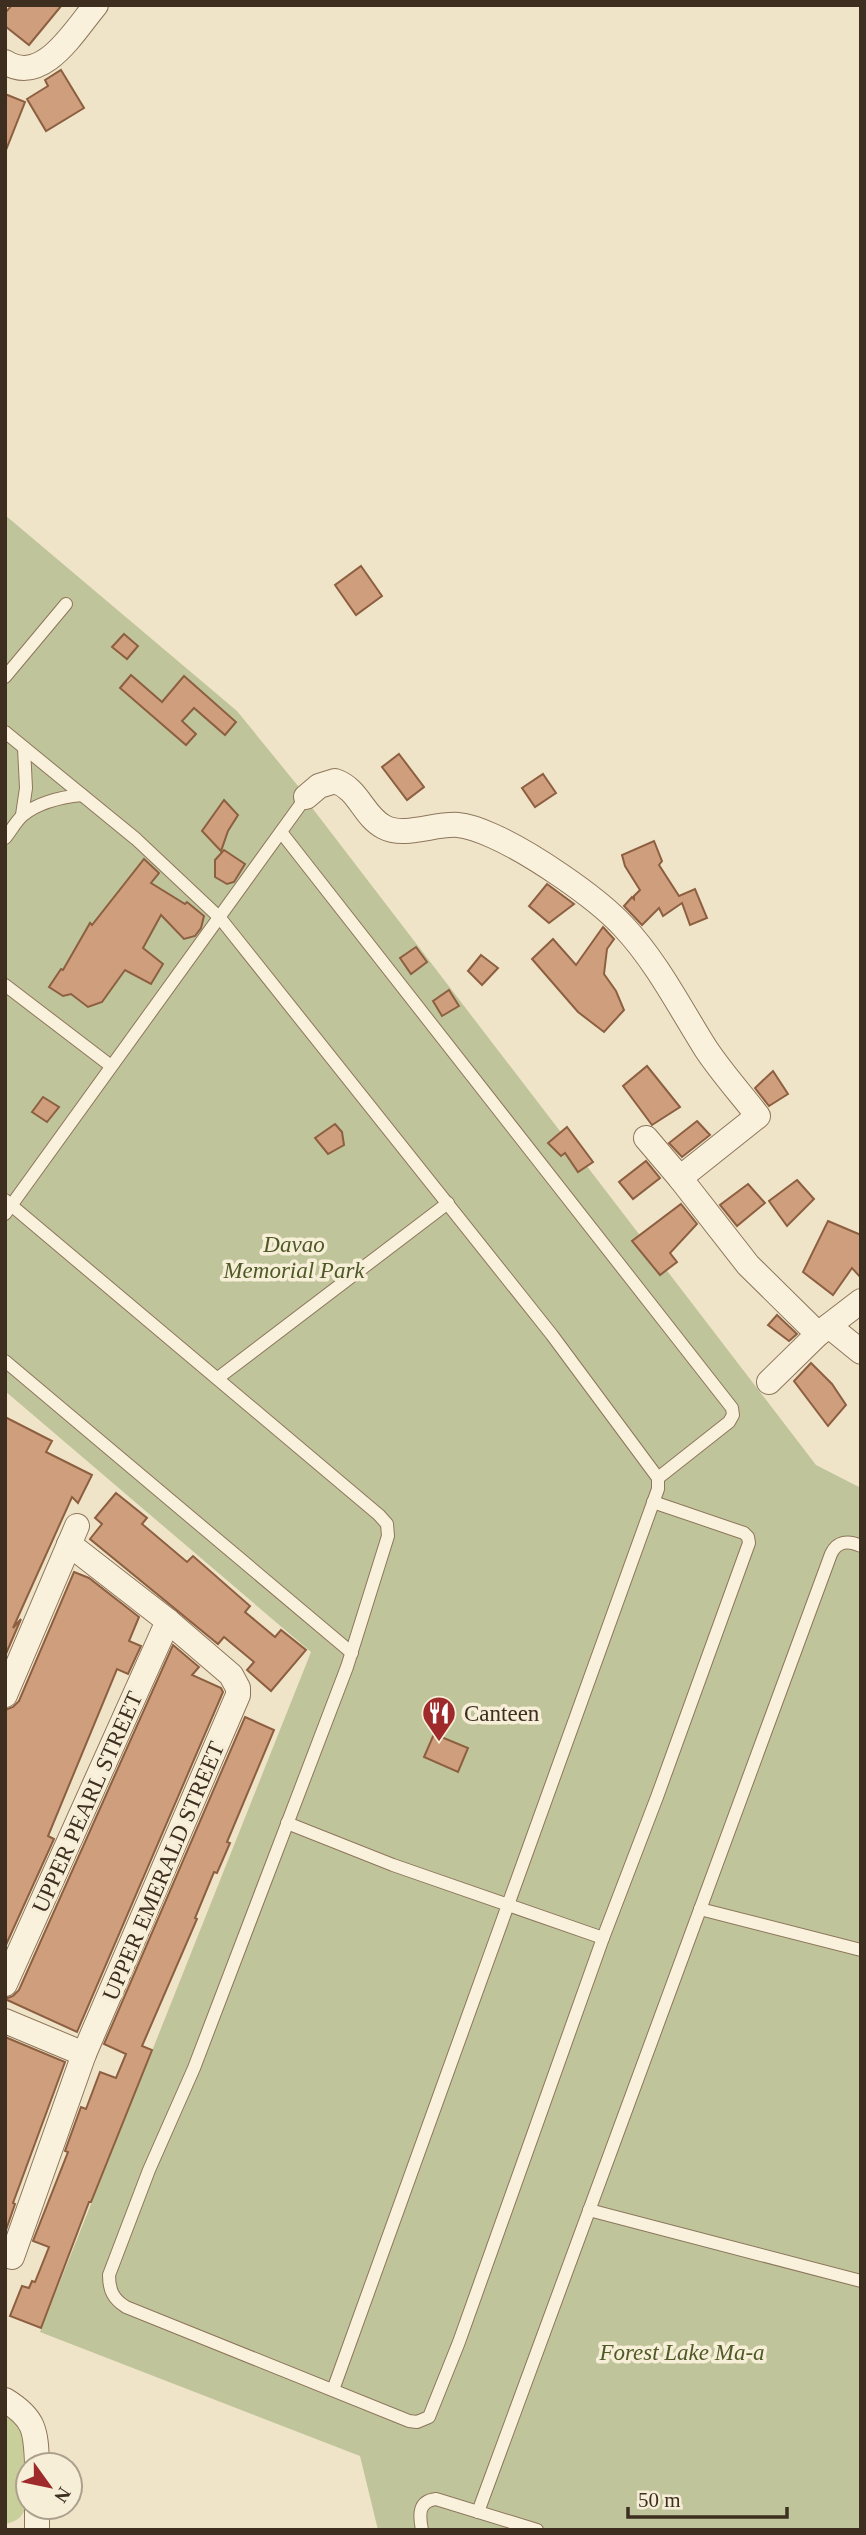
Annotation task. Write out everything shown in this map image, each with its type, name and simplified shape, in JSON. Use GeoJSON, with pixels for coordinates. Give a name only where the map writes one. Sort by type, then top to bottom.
{"type":"FeatureCollection","features":[{"type":"Feature","properties":{"kind":"street"},"geometry":{"type":"LineString","coordinates":[[5,62],[25,69],[38,66],[49,59],[96,5]]}},
{"type":"Feature","properties":{"kind":"street"},"geometry":{"type":"LineString","coordinates":[[306,797],[319,786],[335,780],[353,791],[376,821],[385,828],[397,831],[458,825],[494,836],[572,885],[609,912],[625,928],[708,1051],[758,1116],[680,1178]]}},
{"type":"Feature","properties":{"kind":"street"},"geometry":{"type":"LineString","coordinates":[[646,1138],[748,1265],[823,1330],[861,1352]]}},
{"type":"Feature","properties":{"kind":"street"},"geometry":{"type":"LineString","coordinates":[[769,1382],[823,1330],[861,1301]]}},
{"type":"Feature","properties":{"kind":"street"},"geometry":{"type":"LineString","coordinates":[[5,1695],[73,1535],[168,1621]]}},
{"type":"Feature","properties":{"kind":"street","name":"UPPER EMERALD STREET"},"geometry":{"type":"LineString","coordinates":[[9,2256],[84,2054],[236,1703],[238,1688],[231,1675],[168,1621]]}},
{"type":"Feature","properties":{"kind":"street","name":"UPPER PEARL STREET"},"geometry":{"type":"LineString","coordinates":[[5,1984],[168,1621]]}},
{"type":"Feature","properties":{"kind":"street"},"geometry":{"type":"LineString","coordinates":[[5,2021],[84,2054]]}},
{"type":"Feature","properties":{"kind":"street"},"geometry":{"type":"LineString","coordinates":[[5,2400],[20,2409],[31,2421],[36,2451]]}},
{"type":"Feature","properties":{"kind":"lane"},"geometry":{"type":"LineString","coordinates":[[5,677],[66,604]]}},
{"type":"Feature","properties":{"kind":"lane"},"geometry":{"type":"LineString","coordinates":[[5,732],[136,839],[220,918],[552,1335],[658,1478],[659,1489],[332,2390]]}},
{"type":"Feature","properties":{"kind":"lane"},"geometry":{"type":"LineString","coordinates":[[22,816],[26,788],[24,748]]}},
{"type":"Feature","properties":{"kind":"lane"},"geometry":{"type":"LineString","coordinates":[[5,838],[22,816],[57,799],[82,795]]}},
{"type":"Feature","properties":{"kind":"lane"},"geometry":{"type":"LineString","coordinates":[[306,797],[7,1206],[346,1485],[387,1524],[388,1536],[382,1563],[352,1653],[194,2068],[109,2275],[109,2284],[117,2301],[126,2307],[409,2421],[424,2420],[433,2410],[749,1542],[744,1533],[653,1502]]}},
{"type":"Feature","properties":{"kind":"lane"},"geometry":{"type":"LineString","coordinates":[[281,832],[732,1408],[733,1415],[729,1422],[658,1478]]}},
{"type":"Feature","properties":{"kind":"lane"},"geometry":{"type":"LineString","coordinates":[[5,985],[111,1066]]}},
{"type":"Feature","properties":{"kind":"lane"},"geometry":{"type":"LineString","coordinates":[[218,1378],[448,1203]]}},
{"type":"Feature","properties":{"kind":"lane"},"geometry":{"type":"LineString","coordinates":[[5,1361],[352,1653]]}},
{"type":"Feature","properties":{"kind":"lane"},"geometry":{"type":"LineString","coordinates":[[478,2512],[831,1554],[834,1547],[840,1543],[848,1542],[861,1546]]}},
{"type":"Feature","properties":{"kind":"lane"},"geometry":{"type":"LineString","coordinates":[[287,1823],[393,1865],[603,1938]]}},
{"type":"Feature","properties":{"kind":"lane"},"geometry":{"type":"LineString","coordinates":[[700,1909],[861,1950]]}},
{"type":"Feature","properties":{"kind":"lane"},"geometry":{"type":"LineString","coordinates":[[589,2210],[861,2281]]}},
{"type":"Feature","properties":{"kind":"lane"},"geometry":{"type":"LineString","coordinates":[[422,2530],[420,2509],[429,2500],[436,2499],[537,2530]]}},
{"type":"Feature","properties":{"kind":"green space","name":"Davao Memorial Park"},"geometry":{"type":"Polygon","coordinates":[[[5,515],[237,711],[298,786],[816,1465],[861,1488],[861,2530],[378,2530],[360,2456],[40,2332],[311,1652],[5,1391],[5,515]]]}},
{"type":"Feature","properties":{"kind":"green space"},"geometry":{"type":"Polygon","coordinates":[[[5,2416],[17,2423],[23,2433],[23,2451],[14,2451],[14,2521],[5,2524],[5,2416]]]}},
{"type":"Feature","properties":{"kind":"building"},"geometry":{"type":"Polygon","coordinates":[[[12,5],[62,5],[29,45],[5,26],[5,13],[12,5]]]}},
{"type":"Feature","properties":{"kind":"building"},"geometry":{"type":"Polygon","coordinates":[[[61,70],[84,108],[46,131],[27,99],[48,86],[45,80],[61,70]]]}},
{"type":"Feature","properties":{"kind":"building"},"geometry":{"type":"Polygon","coordinates":[[[5,94],[25,102],[6,150],[5,150],[5,94]]]}},
{"type":"Feature","properties":{"kind":"building"},"geometry":{"type":"Polygon","coordinates":[[[361,566],[382,596],[356,615],[335,585],[361,566]]]}},
{"type":"Feature","properties":{"kind":"building"},"geometry":{"type":"Polygon","coordinates":[[[124,634],[138,646],[127,659],[112,647],[124,634]]]}},
{"type":"Feature","properties":{"kind":"building"},"geometry":{"type":"Polygon","coordinates":[[[131,675],[162,702],[184,676],[236,722],[225,735],[194,708],[182,721],[196,734],[186,745],[120,688],[131,675]]]}},
{"type":"Feature","properties":{"kind":"building"},"geometry":{"type":"Polygon","coordinates":[[[399,754],[424,787],[407,800],[382,767],[399,754]]]}},
{"type":"Feature","properties":{"kind":"building"},"geometry":{"type":"Polygon","coordinates":[[[543,774],[556,793],[535,807],[522,788],[543,774]]]}},
{"type":"Feature","properties":{"kind":"building"},"geometry":{"type":"Polygon","coordinates":[[[224,800],[238,815],[228,831],[221,851],[202,831],[224,800]]]}},
{"type":"Feature","properties":{"kind":"building"},"geometry":{"type":"Polygon","coordinates":[[[654,841],[662,861],[659,865],[679,896],[695,889],[707,918],[690,925],[682,903],[663,916],[659,908],[642,925],[624,906],[632,897],[634,899],[640,890],[625,866],[622,855],[654,841]]]}},
{"type":"Feature","properties":{"kind":"building"},"geometry":{"type":"Polygon","coordinates":[[[224,850],[245,864],[234,882],[227,884],[215,877],[215,860],[224,850]]]}},
{"type":"Feature","properties":{"kind":"building"},"geometry":{"type":"Polygon","coordinates":[[[144,859],[159,873],[151,883],[185,904],[187,902],[204,916],[201,928],[195,936],[184,939],[161,915],[143,948],[163,964],[151,984],[125,970],[102,1002],[88,1007],[71,994],[63,996],[49,987],[61,969],[63,970],[90,923],[92,925],[144,859]]]}},
{"type":"Feature","properties":{"kind":"building"},"geometry":{"type":"Polygon","coordinates":[[[547,884],[574,904],[549,923],[529,906],[547,884]]]}},
{"type":"Feature","properties":{"kind":"building"},"geometry":{"type":"Polygon","coordinates":[[[603,927],[614,939],[607,949],[604,974],[616,991],[624,1010],[604,1032],[578,1012],[532,959],[553,939],[576,965],[603,927]]]}},
{"type":"Feature","properties":{"kind":"building"},"geometry":{"type":"Polygon","coordinates":[[[416,947],[427,962],[411,974],[400,958],[416,947]]]}},
{"type":"Feature","properties":{"kind":"building"},"geometry":{"type":"Polygon","coordinates":[[[481,955],[498,968],[482,985],[468,971],[481,955]]]}},
{"type":"Feature","properties":{"kind":"building"},"geometry":{"type":"Polygon","coordinates":[[[449,990],[459,1006],[442,1016],[433,1001],[449,990]]]}},
{"type":"Feature","properties":{"kind":"building"},"geometry":{"type":"Polygon","coordinates":[[[647,1066],[680,1107],[652,1125],[623,1086],[647,1066]]]}},
{"type":"Feature","properties":{"kind":"building"},"geometry":{"type":"Polygon","coordinates":[[[773,1071],[788,1094],[769,1106],[755,1088],[773,1071]]]}},
{"type":"Feature","properties":{"kind":"building"},"geometry":{"type":"Polygon","coordinates":[[[43,1097],[59,1107],[47,1122],[32,1112],[43,1097]]]}},
{"type":"Feature","properties":{"kind":"building"},"geometry":{"type":"Polygon","coordinates":[[[697,1121],[710,1135],[682,1157],[669,1143],[697,1121]]]}},
{"type":"Feature","properties":{"kind":"building"},"geometry":{"type":"Polygon","coordinates":[[[335,1124],[342,1132],[344,1145],[328,1154],[315,1138],[335,1124]]]}},
{"type":"Feature","properties":{"kind":"building"},"geometry":{"type":"Polygon","coordinates":[[[567,1127],[593,1162],[578,1172],[565,1153],[561,1156],[548,1143],[567,1127]]]}},
{"type":"Feature","properties":{"kind":"building"},"geometry":{"type":"Polygon","coordinates":[[[646,1161],[660,1178],[633,1199],[619,1182],[646,1161]]]}},
{"type":"Feature","properties":{"kind":"building"},"geometry":{"type":"Polygon","coordinates":[[[797,1180],[814,1199],[787,1226],[769,1201],[797,1180]]]}},
{"type":"Feature","properties":{"kind":"building"},"geometry":{"type":"Polygon","coordinates":[[[748,1184],[765,1203],[737,1226],[720,1205],[748,1184]]]}},
{"type":"Feature","properties":{"kind":"building"},"geometry":{"type":"Polygon","coordinates":[[[681,1204],[697,1224],[670,1253],[677,1262],[660,1275],[632,1241],[681,1204]]]}},
{"type":"Feature","properties":{"kind":"building"},"geometry":{"type":"Polygon","coordinates":[[[828,1221],[861,1235],[861,1278],[852,1268],[833,1295],[803,1272],[828,1221]]]}},
{"type":"Feature","properties":{"kind":"building"},"geometry":{"type":"Polygon","coordinates":[[[777,1315],[797,1334],[789,1341],[768,1325],[777,1315]]]}},
{"type":"Feature","properties":{"kind":"building"},"geometry":{"type":"Polygon","coordinates":[[[811,1363],[832,1384],[846,1405],[828,1426],[794,1381],[811,1363]]]}},
{"type":"Feature","properties":{"kind":"building"},"geometry":{"type":"Polygon","coordinates":[[[5,1417],[52,1441],[46,1452],[92,1475],[78,1503],[72,1497],[13,1628],[21,1619],[5,1656],[5,1417]]]}},
{"type":"Feature","properties":{"kind":"building"},"geometry":{"type":"Polygon","coordinates":[[[116,1493],[147,1518],[142,1524],[187,1562],[193,1556],[250,1606],[245,1612],[275,1637],[281,1630],[306,1650],[271,1691],[247,1670],[254,1662],[224,1637],[218,1644],[90,1539],[102,1524],[95,1518],[116,1493]]]}},
{"type":"Feature","properties":{"kind":"building"},"geometry":{"type":"Polygon","coordinates":[[[74,1572],[89,1578],[139,1617],[129,1641],[141,1646],[128,1674],[117,1669],[48,1836],[54,1839],[5,1947],[5,1710],[19,1701],[74,1572]]]}},
{"type":"Feature","properties":{"kind":"building"},"geometry":{"type":"Polygon","coordinates":[[[173,1645],[199,1667],[192,1675],[221,1688],[223,1692],[77,2032],[5,1999],[19,1990],[173,1645]]]}},
{"type":"Feature","properties":{"kind":"building"},"geometry":{"type":"Polygon","coordinates":[[[245,1717],[274,1730],[227,1842],[230,1843],[217,1873],[214,1872],[195,1918],[197,1919],[142,2046],[152,2050],[89,2202],[41,2328],[10,2316],[22,2286],[29,2288],[32,2281],[35,2282],[49,2247],[33,2241],[68,2152],[65,2151],[81,2107],[86,2109],[100,2072],[116,2078],[126,2054],[104,2044],[245,1717]]]}},
{"type":"Feature","properties":{"kind":"building"},"geometry":{"type":"Polygon","coordinates":[[[434,1734],[468,1748],[458,1772],[424,1757],[434,1734]]]}},
{"type":"Feature","properties":{"kind":"building"},"geometry":{"type":"Polygon","coordinates":[[[5,2037],[65,2062],[13,2203],[15,2204],[6,2230],[5,2037]]]}},
{"type":"Feature","properties":{"kind":"place","name":"Canteen"},"geometry":{"type":"Point","coordinates":[439,1743]}},
{"type":"Feature","properties":{"kind":"park label","name":"Forest Lake Ma-a"},"geometry":{"type":"Point","coordinates":[682,2352]}}]}
